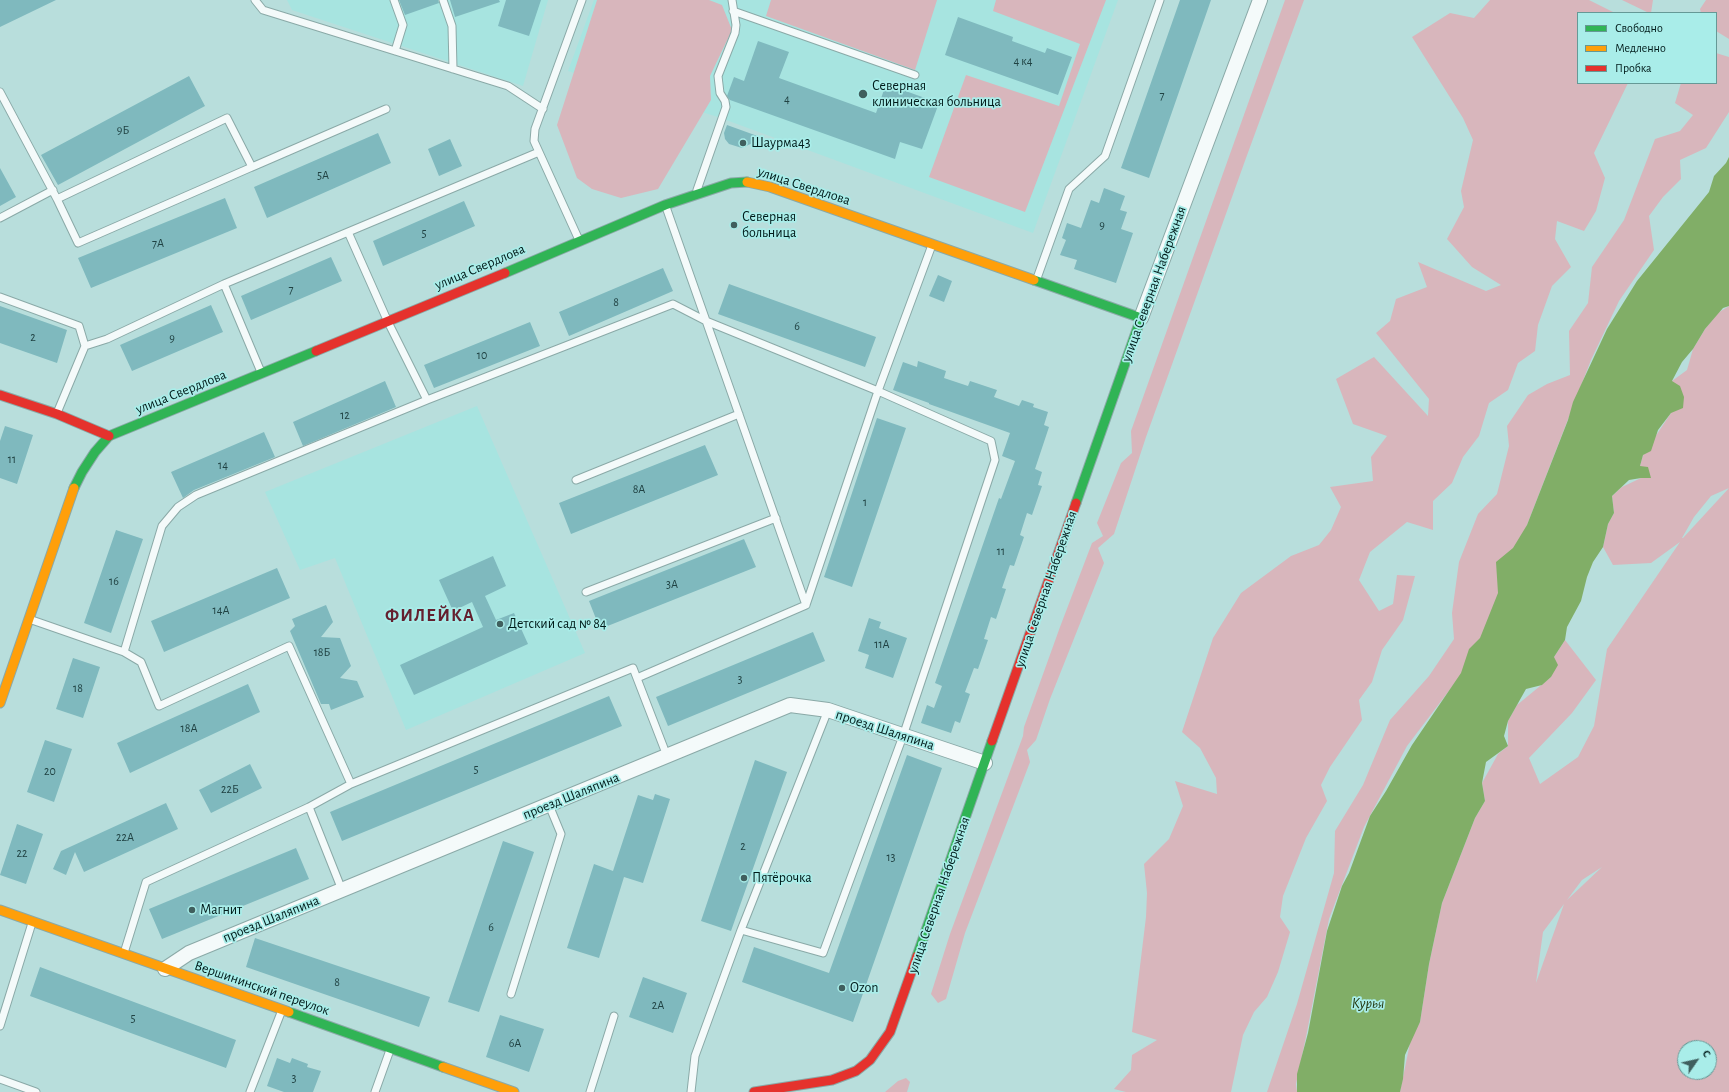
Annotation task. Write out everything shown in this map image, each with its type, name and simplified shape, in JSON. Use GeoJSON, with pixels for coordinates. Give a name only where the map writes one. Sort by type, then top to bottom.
{"type":"FeatureCollection","features":[{"type":"Feature","properties":{"kind":"street","name":"улица Северная Набережная"},"geometry":{"type":"LineString","coordinates":[[754,1092],[832,1080],[845,1076],[864,1066],[884,1042],[899,1008],[1141,318],[1260,0]]}},
{"type":"Feature","properties":{"kind":"street","name":"улица Свердлова"},"geometry":{"type":"LineString","coordinates":[[0,703],[70,497],[82,472],[95,452],[109,436],[388,322],[665,205],[731,182],[746,182],[770,187],[1141,318]]}},
{"type":"Feature","properties":{"kind":"street"},"geometry":{"type":"LineString","coordinates":[[0,395],[87,425],[109,436]]}},
{"type":"Feature","properties":{"kind":"street","name":"проезд Шаляпина"},"geometry":{"type":"LineString","coordinates":[[165,969],[189,953],[790,705],[828,710],[985,763]]}},
{"type":"Feature","properties":{"kind":"street","name":"Вершининский переулок"},"geometry":{"type":"LineString","coordinates":[[0,910],[514,1092]]}},
{"type":"Feature","properties":{"kind":"lane"},"geometry":{"type":"LineString","coordinates":[[255,0],[264,10],[508,86],[543,109]]}},
{"type":"Feature","properties":{"kind":"lane"},"geometry":{"type":"LineString","coordinates":[[394,0],[403,25],[395,51]]}},
{"type":"Feature","properties":{"kind":"lane"},"geometry":{"type":"LineString","coordinates":[[443,0],[452,26],[453,69]]}},
{"type":"Feature","properties":{"kind":"lane"},"geometry":{"type":"LineString","coordinates":[[579,241],[534,141],[535,129],[582,0]]}},
{"type":"Feature","properties":{"kind":"lane"},"geometry":{"type":"LineString","coordinates":[[696,194],[726,107],[725,101],[720,93],[718,76],[735,33],[736,25],[732,0]]}},
{"type":"Feature","properties":{"kind":"lane"},"geometry":{"type":"LineString","coordinates":[[1036,281],[1069,189],[1106,156],[1160,0]]}},
{"type":"Feature","properties":{"kind":"lane"},"geometry":{"type":"LineString","coordinates":[[733,11],[915,75]]}},
{"type":"Feature","properties":{"kind":"lane"},"geometry":{"type":"LineString","coordinates":[[0,92],[53,190],[78,243],[386,109]]}},
{"type":"Feature","properties":{"kind":"lane"},"geometry":{"type":"LineString","coordinates":[[57,199],[227,118],[252,167]]}},
{"type":"Feature","properties":{"kind":"lane"},"geometry":{"type":"LineString","coordinates":[[85,346],[107,339],[224,284],[539,152]]}},
{"type":"Feature","properties":{"kind":"lane"},"geometry":{"type":"LineString","coordinates":[[0,218],[53,190]]}},
{"type":"Feature","properties":{"kind":"lane"},"geometry":{"type":"LineString","coordinates":[[665,205],[806,605]]}},
{"type":"Feature","properties":{"kind":"lane"},"geometry":{"type":"LineString","coordinates":[[348,232],[388,322],[427,400]]}},
{"type":"Feature","properties":{"kind":"lane"},"geometry":{"type":"LineString","coordinates":[[637,678],[806,605],[878,391],[932,244]]}},
{"type":"Feature","properties":{"kind":"lane"},"geometry":{"type":"LineString","coordinates":[[224,284],[262,374]]}},
{"type":"Feature","properties":{"kind":"lane"},"geometry":{"type":"LineString","coordinates":[[0,297],[79,326],[85,346],[57,414]]}},
{"type":"Feature","properties":{"kind":"lane"},"geometry":{"type":"LineString","coordinates":[[124,652],[162,526],[178,507],[196,495],[427,400],[673,304],[706,321],[878,391],[991,441],[995,460],[903,736],[823,953],[742,930]]}},
{"type":"Feature","properties":{"kind":"lane"},"geometry":{"type":"LineString","coordinates":[[576,480],[739,414]]}},
{"type":"Feature","properties":{"kind":"lane"},"geometry":{"type":"LineString","coordinates":[[586,592],[776,518]]}},
{"type":"Feature","properties":{"kind":"lane"},"geometry":{"type":"LineString","coordinates":[[29,618],[124,652],[141,662],[159,706],[289,646],[351,784]]}},
{"type":"Feature","properties":{"kind":"lane"},"geometry":{"type":"LineString","coordinates":[[124,954],[146,882],[309,807],[351,784],[633,668],[667,756]]}},
{"type":"Feature","properties":{"kind":"lane"},"geometry":{"type":"LineString","coordinates":[[691,1092],[695,1056],[742,930],[828,710]]}},
{"type":"Feature","properties":{"kind":"lane"},"geometry":{"type":"LineString","coordinates":[[511,994],[561,834],[549,805]]}},
{"type":"Feature","properties":{"kind":"lane"},"geometry":{"type":"LineString","coordinates":[[309,807],[342,890]]}},
{"type":"Feature","properties":{"kind":"lane"},"geometry":{"type":"LineString","coordinates":[[0,1026],[33,922]]}},
{"type":"Feature","properties":{"kind":"lane"},"geometry":{"type":"LineString","coordinates":[[250,1092],[282,1010]]}},
{"type":"Feature","properties":{"kind":"lane"},"geometry":{"type":"LineString","coordinates":[[590,1092],[614,1016]]}},
{"type":"Feature","properties":{"kind":"lane"},"geometry":{"type":"LineString","coordinates":[[375,1092],[390,1048]]}},
{"type":"Feature","properties":{"kind":"lane"},"geometry":{"type":"LineString","coordinates":[[0,1079],[36,1092]]}},
{"type":"Feature","properties":{"kind":"shaded area"},"geometry":{"type":"Polygon","coordinates":[[[287,0],[548,0],[523,86],[292,10],[287,0]]]}},
{"type":"Feature","properties":{"kind":"shaded area","name":"Северная клиническая больница"},"geometry":{"type":"Polygon","coordinates":[[[594,0],[1118,0],[1033,233],[718,117],[568,71],[594,0]]]}},
{"type":"Feature","properties":{"kind":"shaded area"},"geometry":{"type":"Polygon","coordinates":[[[597,0],[709,0],[722,5],[732,30],[710,76],[711,100],[658,189],[621,198],[592,189],[577,178],[557,125],[597,0]]]}},
{"type":"Feature","properties":{"kind":"shaded area"},"geometry":{"type":"Polygon","coordinates":[[[771,0],[937,0],[915,70],[766,16],[771,0]]]}},
{"type":"Feature","properties":{"kind":"shaded area"},"geometry":{"type":"Polygon","coordinates":[[[996,0],[1106,0],[1025,212],[929,177],[966,75],[1059,106],[1080,44],[993,11],[996,0]]]}},
{"type":"Feature","properties":{"kind":"shaded area"},"geometry":{"type":"Polygon","coordinates":[[[1285,0],[1304,0],[1146,437],[1114,534],[1098,548],[1104,563],[1050,699],[1036,740],[1027,750],[1030,762],[965,933],[946,999],[938,1003],[931,994],[950,934],[1023,736],[1024,727],[1060,627],[1092,543],[1103,536],[1097,523],[1121,463],[1132,453],[1131,431],[1285,0]]]}},
{"type":"Feature","properties":{"kind":"shaded area"},"geometry":{"type":"Polygon","coordinates":[[[1490,0],[1589,0],[1613,12],[1577,12],[1577,84],[1628,84],[1594,153],[1605,178],[1596,211],[1584,231],[1557,221],[1555,239],[1571,267],[1552,286],[1538,325],[1535,351],[1518,363],[1508,390],[1489,403],[1479,436],[1463,457],[1452,483],[1433,501],[1433,530],[1407,522],[1370,552],[1359,580],[1379,611],[1393,604],[1397,575],[1415,576],[1403,620],[1382,650],[1372,682],[1359,700],[1362,720],[1330,767],[1321,785],[1327,801],[1306,838],[1283,896],[1280,917],[1290,932],[1278,972],[1267,997],[1254,1012],[1243,1035],[1231,1092],[1126,1092],[1114,1089],[1131,1070],[1132,1055],[1157,1040],[1132,1032],[1146,917],[1147,893],[1144,864],[1169,839],[1183,806],[1175,781],[1217,794],[1216,778],[1200,748],[1182,732],[1213,638],[1241,593],[1291,556],[1319,545],[1331,530],[1341,507],[1330,487],[1373,481],[1371,457],[1387,436],[1353,424],[1336,379],[1374,357],[1428,416],[1429,399],[1376,333],[1390,321],[1396,299],[1427,287],[1418,262],[1486,291],[1501,285],[1472,267],[1447,239],[1464,207],[1461,191],[1473,140],[1463,118],[1412,37],[1450,13],[1474,18],[1490,0]]]}},
{"type":"Feature","properties":{"kind":"shaded area"},"geometry":{"type":"Polygon","coordinates":[[[1622,0],[1653,0],[1651,12],[1647,12],[1622,0]]]}},
{"type":"Feature","properties":{"kind":"shaded area"},"geometry":{"type":"Polygon","coordinates":[[[1706,0],[1729,0],[1729,39],[1717,32],[1717,12],[1701,12],[1700,9],[1706,0]]]}},
{"type":"Feature","properties":{"kind":"shaded area"},"geometry":{"type":"Polygon","coordinates":[[[1717,53],[1729,57],[1729,112],[1706,148],[1680,160],[1681,179],[1663,197],[1649,216],[1654,250],[1619,301],[1591,360],[1477,654],[1407,746],[1364,827],[1329,919],[1296,1084],[1297,1092],[1267,1092],[1297,1004],[1334,873],[1335,831],[1363,785],[1390,720],[1429,676],[1454,639],[1452,613],[1459,562],[1478,514],[1497,494],[1509,446],[1507,426],[1528,395],[1547,384],[1570,375],[1569,331],[1588,303],[1592,267],[1624,220],[1655,139],[1680,131],[1693,115],[1675,103],[1681,84],[1717,84],[1717,53]]]}},
{"type":"Feature","properties":{"kind":"shaded area"},"geometry":{"type":"Polygon","coordinates":[[[1729,306],[1729,488],[1729,1092],[1400,1092],[1411,1038],[1420,1022],[1429,964],[1442,903],[1475,818],[1485,801],[1482,783],[1498,754],[1508,746],[1508,721],[1517,705],[1551,677],[1554,657],[1565,640],[1596,680],[1572,713],[1529,758],[1540,784],[1578,757],[1594,726],[1607,649],[1680,542],[1651,563],[1613,565],[1603,547],[1608,524],[1614,513],[1612,496],[1622,487],[1641,478],[1640,466],[1643,455],[1671,413],[1672,381],[1687,370],[1693,349],[1705,329],[1718,313],[1729,306]],[[1729,488],[1711,496],[1694,517],[1683,538],[1729,488]],[[1602,867],[1582,880],[1567,900],[1602,867]],[[1564,904],[1543,932],[1536,983],[1564,904]]]}},
{"type":"Feature","properties":{"kind":"shaded area"},"geometry":{"type":"Polygon","coordinates":[[[477,406],[585,653],[406,730],[335,558],[300,570],[265,492],[477,406]]]}},
{"type":"Feature","properties":{"kind":"shaded area"},"geometry":{"type":"Polygon","coordinates":[[[906,1078],[910,1082],[907,1092],[885,1092],[898,1081],[906,1078]]]}},
{"type":"Feature","properties":{"kind":"water","name":"Курья"},"geometry":{"type":"Polygon","coordinates":[[[1729,157],[1729,306],[1723,308],[1705,329],[1693,349],[1682,362],[1672,381],[1680,386],[1684,397],[1683,408],[1671,413],[1658,430],[1651,451],[1643,455],[1640,466],[1648,467],[1651,478],[1629,480],[1612,496],[1614,513],[1608,524],[1603,547],[1593,562],[1587,577],[1581,601],[1567,627],[1565,640],[1554,657],[1558,665],[1551,677],[1542,685],[1526,689],[1508,721],[1504,736],[1508,746],[1486,762],[1482,783],[1485,801],[1475,818],[1442,903],[1429,964],[1420,1022],[1405,1055],[1403,1079],[1400,1092],[1297,1092],[1297,1074],[1308,1033],[1327,931],[1342,886],[1349,873],[1370,816],[1412,745],[1461,673],[1469,649],[1480,638],[1498,593],[1496,562],[1513,548],[1527,525],[1568,420],[1573,402],[1607,329],[1637,281],[1709,192],[1714,176],[1726,163],[1729,157]]]}},
{"type":"Feature","properties":{"kind":"building"},"geometry":{"type":"Polygon","coordinates":[[[0,0],[56,0],[0,27],[0,0]]]}},
{"type":"Feature","properties":{"kind":"building"},"geometry":{"type":"Polygon","coordinates":[[[399,0],[438,0],[439,3],[405,15],[399,0]]]}},
{"type":"Feature","properties":{"kind":"building"},"geometry":{"type":"Polygon","coordinates":[[[450,0],[499,0],[500,2],[455,17],[450,0]]]}},
{"type":"Feature","properties":{"kind":"building"},"geometry":{"type":"Polygon","coordinates":[[[506,0],[541,0],[529,36],[498,26],[506,0]]]}},
{"type":"Feature","properties":{"kind":"building"},"geometry":{"type":"Polygon","coordinates":[[[1180,0],[1211,0],[1149,178],[1121,168],[1180,0]]]}},
{"type":"Feature","properties":{"kind":"building"},"geometry":{"type":"Polygon","coordinates":[[[958,17],[1013,37],[1012,41],[1045,53],[1047,48],[1072,57],[1058,95],[945,55],[958,17]]]}},
{"type":"Feature","properties":{"kind":"building"},"geometry":{"type":"Polygon","coordinates":[[[758,41],[789,52],[779,78],[876,113],[886,84],[939,103],[922,149],[900,142],[895,159],[730,100],[727,96],[734,77],[744,81],[758,41]]]}},
{"type":"Feature","properties":{"kind":"building"},"geometry":{"type":"Polygon","coordinates":[[[189,76],[205,106],[58,185],[41,155],[189,76]]]}},
{"type":"Feature","properties":{"kind":"building"},"geometry":{"type":"Polygon","coordinates":[[[727,125],[763,138],[742,148],[729,144],[725,139],[724,133],[727,125]]]}},
{"type":"Feature","properties":{"kind":"building"},"geometry":{"type":"Polygon","coordinates":[[[378,133],[391,163],[267,218],[254,187],[378,133]]]}},
{"type":"Feature","properties":{"kind":"building"},"geometry":{"type":"Polygon","coordinates":[[[450,139],[462,166],[439,176],[428,149],[450,139]]]}},
{"type":"Feature","properties":{"kind":"building"},"geometry":{"type":"Polygon","coordinates":[[[0,168],[16,197],[0,206],[0,168]]]}},
{"type":"Feature","properties":{"kind":"building"},"geometry":{"type":"Polygon","coordinates":[[[1104,188],[1125,196],[1120,210],[1127,212],[1121,229],[1133,233],[1116,283],[1074,269],[1077,260],[1060,255],[1066,240],[1062,238],[1067,223],[1081,228],[1091,200],[1099,203],[1104,188]]]}},
{"type":"Feature","properties":{"kind":"building"},"geometry":{"type":"Polygon","coordinates":[[[225,198],[237,228],[91,288],[78,258],[225,198]]]}},
{"type":"Feature","properties":{"kind":"building"},"geometry":{"type":"Polygon","coordinates":[[[464,201],[475,226],[383,266],[373,241],[464,201]]]}},
{"type":"Feature","properties":{"kind":"building"},"geometry":{"type":"Polygon","coordinates":[[[331,257],[342,281],[251,320],[241,296],[331,257]]]}},
{"type":"Feature","properties":{"kind":"building"},"geometry":{"type":"Polygon","coordinates":[[[663,268],[673,291],[569,336],[559,312],[663,268]]]}},
{"type":"Feature","properties":{"kind":"building"},"geometry":{"type":"Polygon","coordinates":[[[938,275],[952,281],[944,302],[929,296],[938,275]]]}},
{"type":"Feature","properties":{"kind":"building"},"geometry":{"type":"Polygon","coordinates":[[[729,284],[876,337],[865,367],[718,314],[729,284]]]}},
{"type":"Feature","properties":{"kind":"building"},"geometry":{"type":"Polygon","coordinates":[[[211,305],[223,332],[132,371],[120,345],[211,305]]]}},
{"type":"Feature","properties":{"kind":"building"},"geometry":{"type":"Polygon","coordinates":[[[0,306],[67,330],[57,363],[0,343],[0,306]]]}},
{"type":"Feature","properties":{"kind":"building"},"geometry":{"type":"Polygon","coordinates":[[[530,322],[540,346],[434,388],[424,365],[530,322]]]}},
{"type":"Feature","properties":{"kind":"building"},"geometry":{"type":"Polygon","coordinates":[[[918,361],[946,371],[944,378],[968,386],[970,381],[997,390],[994,397],[1019,406],[1022,400],[1034,404],[1033,407],[1048,412],[1044,425],[1049,427],[1035,469],[1042,472],[1038,485],[1042,486],[1032,515],[1027,513],[1020,535],[1024,537],[1014,566],[1010,565],[1002,588],[1006,589],[996,619],[991,617],[984,639],[988,640],[978,669],[974,668],[965,692],[970,694],[960,723],[955,721],[951,733],[921,723],[927,705],[934,708],[942,686],[935,683],[999,498],[1001,499],[1015,461],[1002,456],[1010,433],[893,390],[903,362],[917,367],[918,361]]]}},
{"type":"Feature","properties":{"kind":"building"},"geometry":{"type":"Polygon","coordinates":[[[385,381],[396,407],[303,446],[293,422],[385,381]]]}},
{"type":"Feature","properties":{"kind":"building"},"geometry":{"type":"Polygon","coordinates":[[[877,418],[906,428],[852,587],[824,577],[877,418]]]}},
{"type":"Feature","properties":{"kind":"building"},"geometry":{"type":"Polygon","coordinates":[[[5,426],[33,435],[17,484],[0,478],[0,441],[5,426]]]}},
{"type":"Feature","properties":{"kind":"building"},"geometry":{"type":"Polygon","coordinates":[[[264,432],[275,457],[194,490],[183,498],[171,472],[264,432]]]}},
{"type":"Feature","properties":{"kind":"building"},"geometry":{"type":"Polygon","coordinates":[[[705,445],[718,475],[571,534],[559,503],[705,445]]]}},
{"type":"Feature","properties":{"kind":"building"},"geometry":{"type":"Polygon","coordinates":[[[116,530],[143,539],[111,633],[84,623],[116,530]]]}},
{"type":"Feature","properties":{"kind":"building"},"geometry":{"type":"Polygon","coordinates":[[[744,539],[756,567],[600,629],[589,601],[744,539]]]}},
{"type":"Feature","properties":{"kind":"building","name":"Детский сад № 84"},"geometry":{"type":"Polygon","coordinates":[[[493,556],[506,586],[485,596],[496,620],[514,613],[528,644],[414,695],[400,665],[483,627],[472,602],[453,611],[439,580],[493,556]]]}},
{"type":"Feature","properties":{"kind":"building"},"geometry":{"type":"Polygon","coordinates":[[[277,568],[290,598],[164,652],[151,621],[277,568]]]}},
{"type":"Feature","properties":{"kind":"building"},"geometry":{"type":"Polygon","coordinates":[[[326,605],[333,622],[321,637],[340,638],[351,666],[340,678],[357,681],[364,697],[331,710],[329,704],[321,704],[290,631],[295,626],[292,619],[326,605]]]}},
{"type":"Feature","properties":{"kind":"building"},"geometry":{"type":"Polygon","coordinates":[[[869,618],[881,622],[879,628],[907,638],[893,678],[865,668],[869,655],[858,651],[869,618]]]}},
{"type":"Feature","properties":{"kind":"building"},"geometry":{"type":"Polygon","coordinates":[[[813,632],[825,661],[668,726],[656,697],[813,632]]]}},
{"type":"Feature","properties":{"kind":"building"},"geometry":{"type":"Polygon","coordinates":[[[73,658],[100,667],[83,718],[56,709],[73,658]]]}},
{"type":"Feature","properties":{"kind":"building"},"geometry":{"type":"Polygon","coordinates":[[[248,684],[260,712],[130,773],[117,743],[248,684]]]}},
{"type":"Feature","properties":{"kind":"building"},"geometry":{"type":"Polygon","coordinates":[[[609,696],[622,726],[342,841],[330,812],[609,696]]]}},
{"type":"Feature","properties":{"kind":"building"},"geometry":{"type":"Polygon","coordinates":[[[45,740],[72,749],[54,802],[27,792],[45,740]]]}},
{"type":"Feature","properties":{"kind":"building"},"geometry":{"type":"Polygon","coordinates":[[[907,755],[942,768],[853,1022],[742,982],[754,947],[829,973],[907,755]]]}},
{"type":"Feature","properties":{"kind":"building"},"geometry":{"type":"Polygon","coordinates":[[[755,760],[787,772],[731,931],[701,921],[755,760]]]}},
{"type":"Feature","properties":{"kind":"building"},"geometry":{"type":"Polygon","coordinates":[[[250,764],[262,788],[211,813],[199,790],[250,764]]]}},
{"type":"Feature","properties":{"kind":"building"},"geometry":{"type":"Polygon","coordinates":[[[655,794],[670,799],[643,883],[624,877],[599,958],[567,948],[594,864],[613,871],[638,795],[653,800],[655,794]]]}},
{"type":"Feature","properties":{"kind":"building"},"geometry":{"type":"Polygon","coordinates":[[[166,803],[178,829],[84,872],[75,852],[66,875],[53,869],[61,851],[166,803]]]}},
{"type":"Feature","properties":{"kind":"building"},"geometry":{"type":"Polygon","coordinates":[[[17,824],[43,834],[26,884],[0,875],[17,824]]]}},
{"type":"Feature","properties":{"kind":"building"},"geometry":{"type":"Polygon","coordinates":[[[503,841],[534,852],[479,1012],[448,1002],[503,841]]]}},
{"type":"Feature","properties":{"kind":"building"},"geometry":{"type":"Polygon","coordinates":[[[296,848],[309,879],[162,939],[149,909],[296,848]]]}},
{"type":"Feature","properties":{"kind":"building"},"geometry":{"type":"Polygon","coordinates":[[[255,938],[430,997],[419,1027],[246,967],[255,938]]]}},
{"type":"Feature","properties":{"kind":"building"},"geometry":{"type":"Polygon","coordinates":[[[40,967],[236,1040],[226,1068],[30,996],[40,967]]]}},
{"type":"Feature","properties":{"kind":"building"},"geometry":{"type":"Polygon","coordinates":[[[643,977],[687,993],[673,1033],[629,1017],[643,977]]]}},
{"type":"Feature","properties":{"kind":"building"},"geometry":{"type":"Polygon","coordinates":[[[500,1015],[544,1029],[529,1072],[486,1057],[500,1015]]]}},
{"type":"Feature","properties":{"kind":"building"},"geometry":{"type":"Polygon","coordinates":[[[277,1058],[290,1063],[292,1058],[308,1064],[307,1067],[321,1071],[313,1092],[284,1092],[267,1086],[277,1058]]]}},
{"type":"Feature","properties":{"kind":"traffic: fast"},"geometry":{"type":"LineString","coordinates":[[505,273],[665,205],[731,183],[747,182]]}},
{"type":"Feature","properties":{"kind":"traffic: fast"},"geometry":{"type":"LineString","coordinates":[[1034,280],[1141,318],[1076,503]]}},
{"type":"Feature","properties":{"kind":"traffic: fast"},"geometry":{"type":"LineString","coordinates":[[74,488],[95,452],[109,436],[316,351]]}},
{"type":"Feature","properties":{"kind":"traffic: fast"},"geometry":{"type":"LineString","coordinates":[[917,956],[992,741]]}},
{"type":"Feature","properties":{"kind":"traffic: fast"},"geometry":{"type":"LineString","coordinates":[[289,1012],[443,1067]]}},
{"type":"Feature","properties":{"kind":"traffic: slow"},"geometry":{"type":"LineString","coordinates":[[747,182],[770,187],[1034,280]]}},
{"type":"Feature","properties":{"kind":"traffic: slow"},"geometry":{"type":"LineString","coordinates":[[0,703],[74,488]]}},
{"type":"Feature","properties":{"kind":"traffic: slow"},"geometry":{"type":"LineString","coordinates":[[0,910],[289,1012]]}},
{"type":"Feature","properties":{"kind":"traffic: slow"},"geometry":{"type":"LineString","coordinates":[[443,1067],[514,1092]]}},
{"type":"Feature","properties":{"kind":"traffic: jam"},"geometry":{"type":"LineString","coordinates":[[316,351],[505,273]]}},
{"type":"Feature","properties":{"kind":"traffic: jam"},"geometry":{"type":"LineString","coordinates":[[0,395],[57,414],[109,436]]}},
{"type":"Feature","properties":{"kind":"traffic: jam"},"geometry":{"type":"LineString","coordinates":[[992,741],[1076,503]]}},
{"type":"Feature","properties":{"kind":"traffic: jam"},"geometry":{"type":"LineString","coordinates":[[754,1092],[832,1080],[856,1071],[870,1060],[890,1032],[917,956]]}},
{"type":"Feature","properties":{"kind":"place","name":"Северная клиническая больница"},"geometry":{"type":"Point","coordinates":[863,94]}},
{"type":"Feature","properties":{"kind":"place","name":"Шаурма43"},"geometry":{"type":"Point","coordinates":[743,143]}},
{"type":"Feature","properties":{"kind":"place","name":"Северная больница"},"geometry":{"type":"Point","coordinates":[734,225]}},
{"type":"Feature","properties":{"kind":"place","name":"Детский сад № 84"},"geometry":{"type":"Point","coordinates":[500,624]}},
{"type":"Feature","properties":{"kind":"place","name":"Пятёрочка"},"geometry":{"type":"Point","coordinates":[744,878]}},
{"type":"Feature","properties":{"kind":"place","name":"Магнит"},"geometry":{"type":"Point","coordinates":[192,910]}},
{"type":"Feature","properties":{"kind":"place","name":"Ozon"},"geometry":{"type":"Point","coordinates":[842,988]}},
{"type":"Feature","properties":{"kind":"district","name":"ФИЛЕЙКА"},"geometry":{"type":"Point","coordinates":[430,616]}}]}
